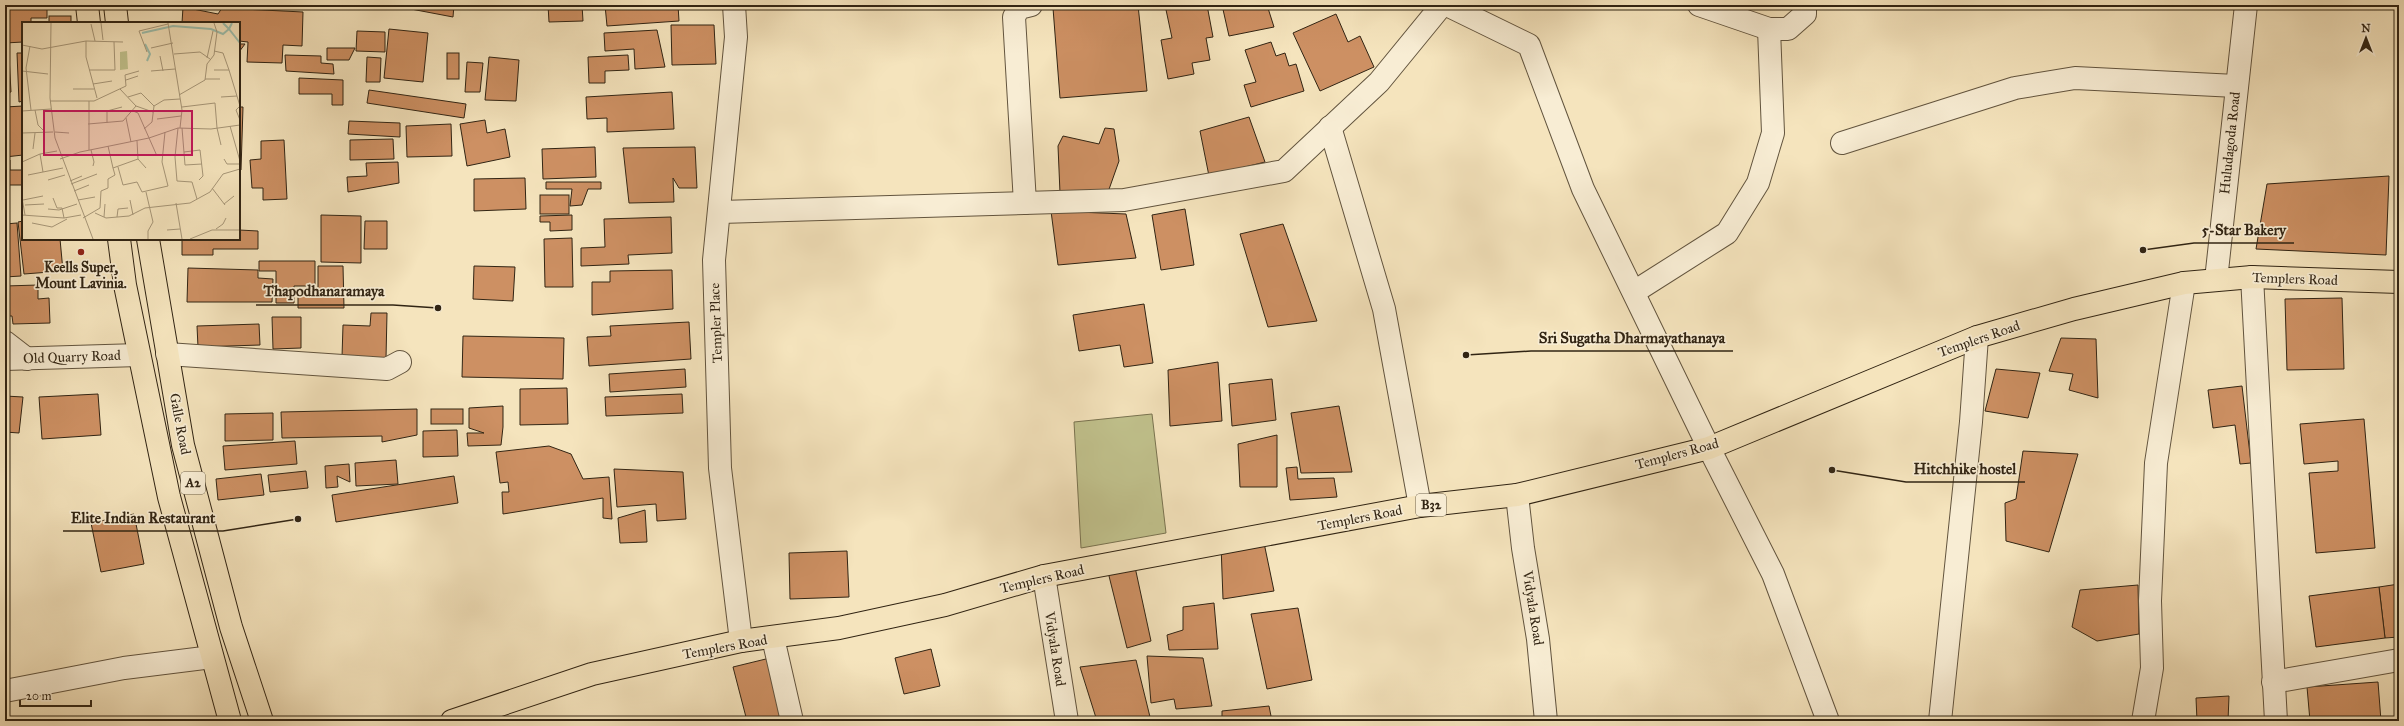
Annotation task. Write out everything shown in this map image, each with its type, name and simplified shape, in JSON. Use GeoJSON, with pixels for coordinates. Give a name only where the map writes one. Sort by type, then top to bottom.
{"type":"FeatureCollection","features":[{"type":"Feature","properties":{"kind":"main road"},"geometry":{"type":"LineString","coordinates":[[87,5],[89,22]]}},
{"type":"Feature","properties":{"kind":"main road"},"geometry":{"type":"LineString","coordinates":[[115,5],[117,22]]}},
{"type":"Feature","properties":{"kind":"main road","name":"Galle Road"},"geometry":{"type":"LineString","coordinates":[[119,240],[139,355],[169,497],[230,721]]}},
{"type":"Feature","properties":{"kind":"main road","name":"Galle Road"},"geometry":{"type":"LineString","coordinates":[[148,240],[183,445],[231,626],[262,721]]}},
{"type":"Feature","properties":{"kind":"main road","name":"Templers Road"},"geometry":{"type":"LineString","coordinates":[[452,721],[592,674],[741,641],[773,638],[839,628],[945,605],[1044,576],[1420,506],[1517,495],[1709,448],[1977,337],[2074,309],[2184,283],[2252,276],[2399,282]]}},
{"type":"Feature","properties":{"kind":"street","name":"Templer Place"},"geometry":{"type":"LineString","coordinates":[[734,5],[736,37],[720,212],[714,260],[720,468],[741,641]]}},
{"type":"Feature","properties":{"kind":"street"},"geometry":{"type":"LineString","coordinates":[[1025,203],[1014,17],[1019,8],[1032,5]]}},
{"type":"Feature","properties":{"kind":"street"},"geometry":{"type":"LineString","coordinates":[[720,212],[1124,200],[1284,171],[1379,82],[1442,5]]}},
{"type":"Feature","properties":{"kind":"street"},"geometry":{"type":"LineString","coordinates":[[1447,5],[1529,45],[1583,189],[1709,448],[1773,574],[1828,721]]}},
{"type":"Feature","properties":{"kind":"street"},"geometry":{"type":"LineString","coordinates":[[1699,5],[1769,28],[1788,29],[1805,14],[1805,5]]}},
{"type":"Feature","properties":{"kind":"street","name":"Huludagoda Road"},"geometry":{"type":"LineString","coordinates":[[2216,280],[2246,5]]}},
{"type":"Feature","properties":{"kind":"street"},"geometry":{"type":"LineString","coordinates":[[1634,292],[1727,233],[1758,183],[1773,133],[1769,28]]}},
{"type":"Feature","properties":{"kind":"street"},"geometry":{"type":"LineString","coordinates":[[1842,143],[2015,88],[2075,78],[2236,86]]}},
{"type":"Feature","properties":{"kind":"street"},"geometry":{"type":"LineString","coordinates":[[1330,127],[1384,310],[1420,506]]}},
{"type":"Feature","properties":{"kind":"street"},"geometry":{"type":"LineString","coordinates":[[2252,276],[2276,721]]}},
{"type":"Feature","properties":{"kind":"street"},"geometry":{"type":"LineString","coordinates":[[2143,721],[2152,668],[2150,601],[2156,463],[2184,283]]}},
{"type":"Feature","properties":{"kind":"street"},"geometry":{"type":"LineString","coordinates":[[1940,721],[1971,422],[1977,337]]}},
{"type":"Feature","properties":{"kind":"street"},"geometry":{"type":"LineString","coordinates":[[5,342],[27,359]]}},
{"type":"Feature","properties":{"kind":"street"},"geometry":{"type":"LineString","coordinates":[[167,354],[387,369],[400,362]]}},
{"type":"Feature","properties":{"kind":"street","name":"Old Quarry Road"},"geometry":{"type":"LineString","coordinates":[[5,359],[139,355]]}},
{"type":"Feature","properties":{"kind":"street","name":"Vidyala Road"},"geometry":{"type":"LineString","coordinates":[[1517,495],[1523,548],[1538,639],[1546,721]]}},
{"type":"Feature","properties":{"kind":"street","name":"Vidyala Road"},"geometry":{"type":"LineString","coordinates":[[1044,576],[1067,721]]}},
{"type":"Feature","properties":{"kind":"street"},"geometry":{"type":"LineString","coordinates":[[773,638],[792,721]]}},
{"type":"Feature","properties":{"kind":"street"},"geometry":{"type":"LineString","coordinates":[[5,691],[124,668],[212,657]]}},
{"type":"Feature","properties":{"kind":"street"},"geometry":{"type":"LineString","coordinates":[[2273,682],[2399,660]]}},
{"type":"Feature","properties":{"kind":"green space"},"geometry":{"type":"Polygon","coordinates":[[[1152,414],[1166,533],[1081,548],[1074,422],[1152,414]]]}},
{"type":"Feature","properties":{"kind":"building"},"geometry":{"type":"Polygon","coordinates":[[[5,5],[47,5],[47,18],[31,18],[31,22],[22,22],[22,42],[5,43],[5,5]]]}},
{"type":"Feature","properties":{"kind":"building"},"geometry":{"type":"Polygon","coordinates":[[[411,5],[454,5],[453,17],[411,9],[411,5]]]}},
{"type":"Feature","properties":{"kind":"building"},"geometry":{"type":"Polygon","coordinates":[[[548,5],[582,5],[583,21],[549,22],[548,5]]]}},
{"type":"Feature","properties":{"kind":"building"},"geometry":{"type":"Polygon","coordinates":[[[605,5],[678,5],[679,21],[607,26],[605,5]]]}},
{"type":"Feature","properties":{"kind":"building"},"geometry":{"type":"Polygon","coordinates":[[[1076,5],[1138,5],[1147,91],[1060,98],[1053,8],[1076,5]]]}},
{"type":"Feature","properties":{"kind":"building"},"geometry":{"type":"Polygon","coordinates":[[[1165,5],[1207,5],[1213,37],[1206,38],[1210,60],[1192,63],[1194,74],[1168,79],[1161,40],[1172,38],[1165,5]]]}},
{"type":"Feature","properties":{"kind":"building"},"geometry":{"type":"Polygon","coordinates":[[[1222,5],[1267,5],[1274,27],[1229,36],[1222,5]]]}},
{"type":"Feature","properties":{"kind":"building"},"geometry":{"type":"Polygon","coordinates":[[[183,7],[218,14],[222,8],[303,12],[302,46],[283,45],[282,63],[247,62],[248,42],[240,41],[240,22],[182,22],[183,7]]]}},
{"type":"Feature","properties":{"kind":"building"},"geometry":{"type":"Polygon","coordinates":[[[1336,14],[1348,42],[1360,36],[1374,67],[1320,91],[1293,33],[1336,14]]]}},
{"type":"Feature","properties":{"kind":"building"},"geometry":{"type":"Polygon","coordinates":[[[49,16],[71,16],[71,22],[49,22],[49,16]]]}},
{"type":"Feature","properties":{"kind":"building"},"geometry":{"type":"Polygon","coordinates":[[[671,25],[714,25],[716,64],[672,65],[671,25]]]}},
{"type":"Feature","properties":{"kind":"building"},"geometry":{"type":"Polygon","coordinates":[[[389,29],[428,33],[423,82],[384,78],[389,29]]]}},
{"type":"Feature","properties":{"kind":"building"},"geometry":{"type":"Polygon","coordinates":[[[657,30],[665,67],[635,69],[634,49],[605,51],[604,33],[657,30]]]}},
{"type":"Feature","properties":{"kind":"building"},"geometry":{"type":"Polygon","coordinates":[[[357,31],[385,32],[385,52],[356,51],[357,31]]]}},
{"type":"Feature","properties":{"kind":"building"},"geometry":{"type":"Polygon","coordinates":[[[1271,42],[1276,56],[1285,53],[1289,66],[1296,64],[1304,91],[1251,107],[1244,85],[1256,82],[1245,50],[1271,42]]]}},
{"type":"Feature","properties":{"kind":"building"},"geometry":{"type":"Polygon","coordinates":[[[240,44],[245,44],[240,51],[240,44]]]}},
{"type":"Feature","properties":{"kind":"building"},"geometry":{"type":"Polygon","coordinates":[[[327,48],[355,48],[349,60],[327,60],[327,48]]]}},
{"type":"Feature","properties":{"kind":"building"},"geometry":{"type":"Polygon","coordinates":[[[17,53],[22,53],[22,101],[19,102],[17,53]]]}},
{"type":"Feature","properties":{"kind":"building"},"geometry":{"type":"Polygon","coordinates":[[[447,53],[459,53],[459,79],[447,79],[447,53]]]}},
{"type":"Feature","properties":{"kind":"building"},"geometry":{"type":"Polygon","coordinates":[[[285,55],[321,56],[321,63],[333,64],[334,74],[286,71],[285,55]]]}},
{"type":"Feature","properties":{"kind":"building"},"geometry":{"type":"Polygon","coordinates":[[[628,55],[629,70],[605,71],[605,83],[589,83],[588,57],[628,55]]]}},
{"type":"Feature","properties":{"kind":"building"},"geometry":{"type":"Polygon","coordinates":[[[5,56],[9,56],[11,92],[5,93],[5,56]]]}},
{"type":"Feature","properties":{"kind":"building"},"geometry":{"type":"Polygon","coordinates":[[[367,57],[381,58],[380,82],[366,82],[367,57]]]}},
{"type":"Feature","properties":{"kind":"building"},"geometry":{"type":"Polygon","coordinates":[[[489,57],[519,60],[516,101],[485,100],[489,57]]]}},
{"type":"Feature","properties":{"kind":"building"},"geometry":{"type":"Polygon","coordinates":[[[467,62],[483,63],[480,92],[465,92],[467,62]]]}},
{"type":"Feature","properties":{"kind":"building"},"geometry":{"type":"Polygon","coordinates":[[[299,78],[343,80],[343,105],[332,105],[332,94],[299,94],[299,78]]]}},
{"type":"Feature","properties":{"kind":"building"},"geometry":{"type":"Polygon","coordinates":[[[369,90],[466,104],[464,118],[367,103],[369,90]]]}},
{"type":"Feature","properties":{"kind":"building"},"geometry":{"type":"Polygon","coordinates":[[[672,92],[674,129],[607,132],[607,118],[587,119],[586,97],[672,92]]]}},
{"type":"Feature","properties":{"kind":"building"},"geometry":{"type":"Polygon","coordinates":[[[22,106],[22,155],[5,157],[5,107],[22,106]]]}},
{"type":"Feature","properties":{"kind":"building"},"geometry":{"type":"Polygon","coordinates":[[[240,107],[243,107],[241,170],[240,107]]]}},
{"type":"Feature","properties":{"kind":"building"},"geometry":{"type":"Polygon","coordinates":[[[1249,117],[1265,162],[1209,176],[1200,131],[1249,117]]]}},
{"type":"Feature","properties":{"kind":"building"},"geometry":{"type":"Polygon","coordinates":[[[485,120],[487,133],[505,129],[510,157],[467,166],[460,124],[485,120]]]}},
{"type":"Feature","properties":{"kind":"building"},"geometry":{"type":"Polygon","coordinates":[[[349,121],[400,123],[400,137],[348,134],[349,121]]]}},
{"type":"Feature","properties":{"kind":"building"},"geometry":{"type":"Polygon","coordinates":[[[451,124],[452,156],[407,157],[406,126],[451,124]]]}},
{"type":"Feature","properties":{"kind":"building"},"geometry":{"type":"Polygon","coordinates":[[[1105,128],[1114,129],[1119,161],[1107,195],[1060,193],[1058,146],[1063,136],[1099,144],[1105,128]]]}},
{"type":"Feature","properties":{"kind":"building"},"geometry":{"type":"Polygon","coordinates":[[[393,139],[394,159],[350,160],[350,140],[393,139]]]}},
{"type":"Feature","properties":{"kind":"building"},"geometry":{"type":"Polygon","coordinates":[[[284,140],[287,199],[263,200],[263,188],[252,188],[250,160],[261,159],[261,141],[284,140]]]}},
{"type":"Feature","properties":{"kind":"building"},"geometry":{"type":"Polygon","coordinates":[[[595,147],[596,177],[543,179],[542,149],[595,147]]]}},
{"type":"Feature","properties":{"kind":"building"},"geometry":{"type":"Polygon","coordinates":[[[695,147],[697,188],[679,188],[673,178],[674,202],[629,203],[623,148],[695,147]]]}},
{"type":"Feature","properties":{"kind":"building"},"geometry":{"type":"Polygon","coordinates":[[[5,160],[10,160],[10,170],[22,170],[22,185],[5,185],[5,160]]]}},
{"type":"Feature","properties":{"kind":"building"},"geometry":{"type":"Polygon","coordinates":[[[398,162],[399,183],[348,192],[347,177],[367,176],[366,163],[398,162]]]}},
{"type":"Feature","properties":{"kind":"building"},"geometry":{"type":"Polygon","coordinates":[[[2389,176],[2386,255],[2256,249],[2267,184],[2389,176]]]}},
{"type":"Feature","properties":{"kind":"building"},"geometry":{"type":"Polygon","coordinates":[[[525,178],[526,209],[474,211],[474,179],[525,178]]]}},
{"type":"Feature","properties":{"kind":"building"},"geometry":{"type":"Polygon","coordinates":[[[546,182],[601,182],[601,189],[588,189],[582,205],[570,206],[572,189],[546,189],[546,182]]]}},
{"type":"Feature","properties":{"kind":"building"},"geometry":{"type":"Polygon","coordinates":[[[540,195],[569,195],[569,214],[540,214],[540,195]]]}},
{"type":"Feature","properties":{"kind":"building"},"geometry":{"type":"Polygon","coordinates":[[[1185,209],[1194,265],[1161,270],[1152,215],[1185,209]]]}},
{"type":"Feature","properties":{"kind":"building"},"geometry":{"type":"Polygon","coordinates":[[[1051,211],[1126,214],[1136,258],[1058,265],[1051,211]]]}},
{"type":"Feature","properties":{"kind":"building"},"geometry":{"type":"Polygon","coordinates":[[[321,215],[361,216],[361,263],[321,262],[321,215]]]}},
{"type":"Feature","properties":{"kind":"building"},"geometry":{"type":"Polygon","coordinates":[[[572,215],[572,230],[550,231],[550,222],[540,222],[540,216],[572,215]]]}},
{"type":"Feature","properties":{"kind":"building"},"geometry":{"type":"Polygon","coordinates":[[[671,217],[672,253],[628,255],[629,264],[581,266],[581,248],[605,247],[604,219],[671,217]]]}},
{"type":"Feature","properties":{"kind":"building"},"geometry":{"type":"Polygon","coordinates":[[[22,221],[22,240],[60,240],[63,271],[24,274],[18,222],[22,221]]]}},
{"type":"Feature","properties":{"kind":"building"},"geometry":{"type":"Polygon","coordinates":[[[365,221],[387,221],[387,249],[364,249],[365,221]]]}},
{"type":"Feature","properties":{"kind":"building"},"geometry":{"type":"Polygon","coordinates":[[[17,223],[21,276],[5,277],[5,224],[17,223]]]}},
{"type":"Feature","properties":{"kind":"building"},"geometry":{"type":"Polygon","coordinates":[[[1283,224],[1317,321],[1268,327],[1240,234],[1283,224]]]}},
{"type":"Feature","properties":{"kind":"building"},"geometry":{"type":"Polygon","coordinates":[[[240,230],[258,231],[258,249],[213,249],[213,255],[182,255],[182,240],[240,240],[240,230]]]}},
{"type":"Feature","properties":{"kind":"building"},"geometry":{"type":"Polygon","coordinates":[[[572,238],[573,287],[545,287],[544,239],[572,238]]]}},
{"type":"Feature","properties":{"kind":"building"},"geometry":{"type":"Polygon","coordinates":[[[259,261],[315,261],[315,286],[294,286],[294,303],[276,303],[276,271],[259,271],[259,261]]]}},
{"type":"Feature","properties":{"kind":"building"},"geometry":{"type":"Polygon","coordinates":[[[318,266],[343,266],[344,308],[298,308],[298,291],[318,291],[318,266]]]}},
{"type":"Feature","properties":{"kind":"building"},"geometry":{"type":"Polygon","coordinates":[[[474,266],[515,267],[513,301],[473,299],[474,266]]]}},
{"type":"Feature","properties":{"kind":"building"},"geometry":{"type":"Polygon","coordinates":[[[188,268],[258,270],[258,278],[273,279],[272,302],[187,302],[188,268]]]}},
{"type":"Feature","properties":{"kind":"building"},"geometry":{"type":"Polygon","coordinates":[[[672,270],[673,309],[592,315],[592,282],[610,282],[610,271],[672,270]]]}},
{"type":"Feature","properties":{"kind":"building"},"geometry":{"type":"Polygon","coordinates":[[[38,285],[38,299],[49,298],[50,323],[13,324],[12,316],[5,316],[5,286],[38,285]]]}},
{"type":"Feature","properties":{"kind":"building"},"geometry":{"type":"Polygon","coordinates":[[[2342,298],[2344,369],[2287,370],[2285,299],[2342,298]]]}},
{"type":"Feature","properties":{"kind":"building"},"geometry":{"type":"Polygon","coordinates":[[[1144,304],[1153,363],[1124,367],[1120,345],[1079,351],[1073,315],[1144,304]]]}},
{"type":"Feature","properties":{"kind":"building"},"geometry":{"type":"Polygon","coordinates":[[[371,313],[387,313],[386,358],[342,357],[343,325],[370,326],[371,313]]]}},
{"type":"Feature","properties":{"kind":"building"},"geometry":{"type":"Polygon","coordinates":[[[272,317],[301,317],[301,348],[273,349],[272,317]]]}},
{"type":"Feature","properties":{"kind":"building"},"geometry":{"type":"Polygon","coordinates":[[[689,322],[691,359],[589,366],[587,337],[611,336],[610,326],[689,322]]]}},
{"type":"Feature","properties":{"kind":"building"},"geometry":{"type":"Polygon","coordinates":[[[259,324],[260,345],[198,347],[197,326],[259,324]]]}},
{"type":"Feature","properties":{"kind":"building"},"geometry":{"type":"Polygon","coordinates":[[[463,336],[564,338],[563,379],[462,377],[463,336]]]}},
{"type":"Feature","properties":{"kind":"building"},"geometry":{"type":"Polygon","coordinates":[[[2061,338],[2096,339],[2098,398],[2069,390],[2073,374],[2049,371],[2061,338]]]}},
{"type":"Feature","properties":{"kind":"building"},"geometry":{"type":"Polygon","coordinates":[[[1218,362],[1222,421],[1170,426],[1168,370],[1218,362]]]}},
{"type":"Feature","properties":{"kind":"building"},"geometry":{"type":"Polygon","coordinates":[[[685,369],[686,387],[610,392],[609,374],[685,369]]]}},
{"type":"Feature","properties":{"kind":"building"},"geometry":{"type":"Polygon","coordinates":[[[1996,369],[2040,373],[2028,418],[1985,411],[1996,369]]]}},
{"type":"Feature","properties":{"kind":"building"},"geometry":{"type":"Polygon","coordinates":[[[1272,379],[1276,420],[1232,426],[1229,384],[1272,379]]]}},
{"type":"Feature","properties":{"kind":"building"},"geometry":{"type":"Polygon","coordinates":[[[2242,386],[2251,463],[2240,464],[2235,425],[2213,428],[2208,390],[2242,386]]]}},
{"type":"Feature","properties":{"kind":"building"},"geometry":{"type":"Polygon","coordinates":[[[567,388],[568,424],[520,425],[520,389],[567,388]]]}},
{"type":"Feature","properties":{"kind":"building"},"geometry":{"type":"Polygon","coordinates":[[[98,394],[101,435],[42,439],[39,397],[98,394]]]}},
{"type":"Feature","properties":{"kind":"building"},"geometry":{"type":"Polygon","coordinates":[[[682,394],[683,413],[606,416],[605,397],[682,394]]]}},
{"type":"Feature","properties":{"kind":"building"},"geometry":{"type":"Polygon","coordinates":[[[5,396],[23,397],[19,433],[5,432],[5,396]]]}},
{"type":"Feature","properties":{"kind":"building"},"geometry":{"type":"Polygon","coordinates":[[[503,406],[501,445],[468,446],[467,433],[484,433],[469,428],[469,408],[503,406]]]}},
{"type":"Feature","properties":{"kind":"building"},"geometry":{"type":"Polygon","coordinates":[[[1339,406],[1352,472],[1301,473],[1291,413],[1339,406]]]}},
{"type":"Feature","properties":{"kind":"building"},"geometry":{"type":"Polygon","coordinates":[[[417,409],[417,435],[382,442],[382,436],[282,438],[281,412],[417,409]]]}},
{"type":"Feature","properties":{"kind":"building"},"geometry":{"type":"Polygon","coordinates":[[[431,409],[463,409],[463,424],[431,424],[431,409]]]}},
{"type":"Feature","properties":{"kind":"building"},"geometry":{"type":"Polygon","coordinates":[[[273,413],[273,440],[225,441],[225,414],[273,413]]]}},
{"type":"Feature","properties":{"kind":"building"},"geometry":{"type":"Polygon","coordinates":[[[2364,419],[2375,548],[2316,553],[2309,473],[2338,471],[2338,461],[2304,464],[2300,424],[2364,419]]]}},
{"type":"Feature","properties":{"kind":"building"},"geometry":{"type":"Polygon","coordinates":[[[457,430],[458,456],[423,457],[423,431],[457,430]]]}},
{"type":"Feature","properties":{"kind":"building"},"geometry":{"type":"Polygon","coordinates":[[[1277,435],[1277,487],[1240,487],[1238,444],[1277,435]]]}},
{"type":"Feature","properties":{"kind":"building"},"geometry":{"type":"Polygon","coordinates":[[[295,441],[297,464],[225,470],[223,446],[295,441]]]}},
{"type":"Feature","properties":{"kind":"building"},"geometry":{"type":"Polygon","coordinates":[[[549,446],[571,454],[583,479],[609,477],[612,519],[603,518],[603,498],[503,514],[502,492],[509,492],[508,482],[500,483],[496,452],[549,446]]]}},
{"type":"Feature","properties":{"kind":"building"},"geometry":{"type":"Polygon","coordinates":[[[2023,451],[2078,454],[2049,552],[2006,541],[2005,503],[2016,499],[2023,451]]]}},
{"type":"Feature","properties":{"kind":"building"},"geometry":{"type":"Polygon","coordinates":[[[396,460],[398,484],[356,486],[355,463],[396,460]]]}},
{"type":"Feature","properties":{"kind":"building"},"geometry":{"type":"Polygon","coordinates":[[[349,464],[350,482],[337,476],[338,487],[326,488],[325,466],[349,464]]]}},
{"type":"Feature","properties":{"kind":"building"},"geometry":{"type":"Polygon","coordinates":[[[1297,467],[1298,479],[1334,478],[1337,497],[1290,500],[1286,468],[1297,467]]]}},
{"type":"Feature","properties":{"kind":"building"},"geometry":{"type":"Polygon","coordinates":[[[614,469],[683,472],[686,519],[657,521],[656,504],[617,507],[614,469]]]}},
{"type":"Feature","properties":{"kind":"building"},"geometry":{"type":"Polygon","coordinates":[[[306,471],[308,488],[270,492],[268,475],[306,471]]]}},
{"type":"Feature","properties":{"kind":"building"},"geometry":{"type":"Polygon","coordinates":[[[261,474],[264,495],[218,500],[216,479],[261,474]]]}},
{"type":"Feature","properties":{"kind":"building"},"geometry":{"type":"Polygon","coordinates":[[[454,476],[458,503],[336,522],[332,495],[454,476]]]}},
{"type":"Feature","properties":{"kind":"building"},"geometry":{"type":"Polygon","coordinates":[[[645,510],[647,542],[620,543],[618,518],[645,510]]]}},
{"type":"Feature","properties":{"kind":"building"},"geometry":{"type":"Polygon","coordinates":[[[134,514],[144,564],[101,572],[91,523],[134,514]]]}},
{"type":"Feature","properties":{"kind":"building"},"geometry":{"type":"Polygon","coordinates":[[[1263,538],[1274,591],[1223,599],[1221,545],[1263,538]]]}},
{"type":"Feature","properties":{"kind":"building"},"geometry":{"type":"Polygon","coordinates":[[[847,551],[849,597],[790,599],[789,553],[847,551]]]}},
{"type":"Feature","properties":{"kind":"building"},"geometry":{"type":"Polygon","coordinates":[[[1135,567],[1151,641],[1127,648],[1107,568],[1135,567]]]}},
{"type":"Feature","properties":{"kind":"building"},"geometry":{"type":"Polygon","coordinates":[[[2399,584],[2399,637],[2385,638],[2379,587],[2399,584]]]}},
{"type":"Feature","properties":{"kind":"building"},"geometry":{"type":"Polygon","coordinates":[[[2138,585],[2139,634],[2097,641],[2072,627],[2080,590],[2138,585]]]}},
{"type":"Feature","properties":{"kind":"building"},"geometry":{"type":"Polygon","coordinates":[[[2379,587],[2385,638],[2316,647],[2309,596],[2379,587]]]}},
{"type":"Feature","properties":{"kind":"building"},"geometry":{"type":"Polygon","coordinates":[[[1214,603],[1218,649],[1169,650],[1167,635],[1183,630],[1183,607],[1214,603]]]}},
{"type":"Feature","properties":{"kind":"building"},"geometry":{"type":"Polygon","coordinates":[[[1298,608],[1312,680],[1267,689],[1251,614],[1298,608]]]}},
{"type":"Feature","properties":{"kind":"building"},"geometry":{"type":"Polygon","coordinates":[[[931,649],[940,686],[904,694],[895,658],[931,649]]]}},
{"type":"Feature","properties":{"kind":"building"},"geometry":{"type":"Polygon","coordinates":[[[1147,656],[1203,658],[1212,706],[1176,709],[1174,699],[1151,703],[1147,656]]]}},
{"type":"Feature","properties":{"kind":"building"},"geometry":{"type":"Polygon","coordinates":[[[770,658],[787,721],[747,721],[733,667],[770,658]]]}},
{"type":"Feature","properties":{"kind":"building"},"geometry":{"type":"Polygon","coordinates":[[[1136,660],[1151,721],[1097,721],[1080,667],[1136,660]]]}},
{"type":"Feature","properties":{"kind":"building"},"geometry":{"type":"Polygon","coordinates":[[[2399,673],[2399,717],[2397,717],[2395,674],[2399,673]]]}},
{"type":"Feature","properties":{"kind":"building"},"geometry":{"type":"Polygon","coordinates":[[[2378,682],[2381,721],[2310,721],[2307,687],[2378,682]]]}},
{"type":"Feature","properties":{"kind":"building"},"geometry":{"type":"Polygon","coordinates":[[[2229,696],[2228,721],[2197,721],[2196,698],[2229,696]]]}},
{"type":"Feature","properties":{"kind":"building"},"geometry":{"type":"Polygon","coordinates":[[[1269,706],[1272,721],[1222,721],[1222,711],[1269,706]]]}},
{"type":"Feature","properties":{"kind":"place","name":"5-Star Bakery"},"geometry":{"type":"Point","coordinates":[2143,250]}},
{"type":"Feature","properties":{"kind":"place","name":"Keells Super, Mount Lavinia."},"geometry":{"type":"Point","coordinates":[81,252]}},
{"type":"Feature","properties":{"kind":"place","name":"Thapodhanaramaya"},"geometry":{"type":"Point","coordinates":[438,308]}},
{"type":"Feature","properties":{"kind":"place","name":"Sri Sugatha Dharmayathanaya"},"geometry":{"type":"Point","coordinates":[1466,355]}},
{"type":"Feature","properties":{"kind":"place","name":"Hitchhike hostel"},"geometry":{"type":"Point","coordinates":[1832,470]}},
{"type":"Feature","properties":{"kind":"place","name":"Elite Indian Restaurant"},"geometry":{"type":"Point","coordinates":[298,519]}}]}
